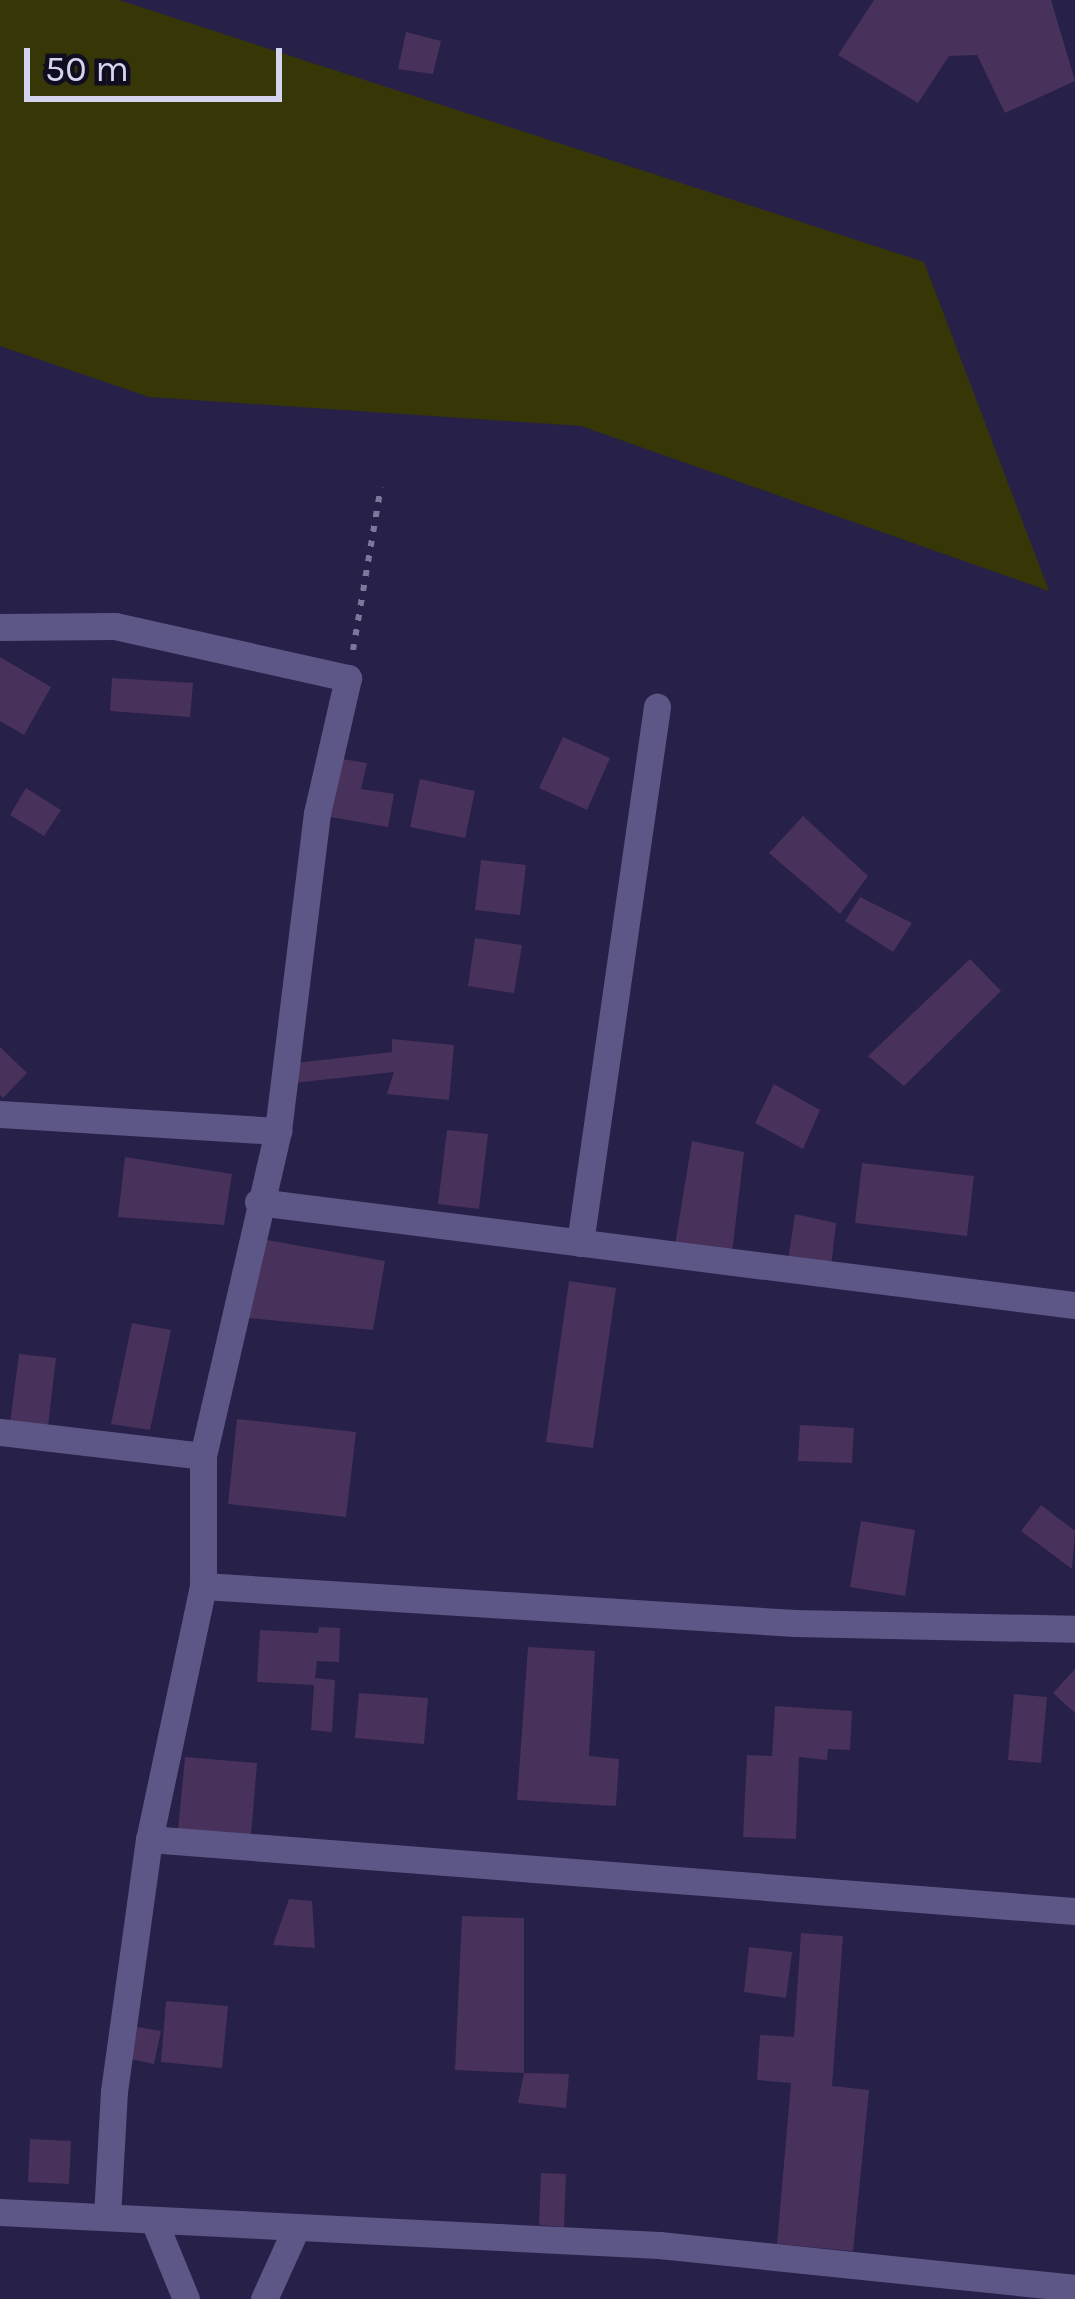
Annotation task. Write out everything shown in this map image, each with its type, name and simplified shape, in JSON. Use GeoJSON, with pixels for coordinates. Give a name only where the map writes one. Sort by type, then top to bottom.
{"type":"FeatureCollection","features":[{"type":"Feature","properties":{"kind":"street"},"geometry":{"type":"LineString","coordinates":[[0,627],[115,626],[348,677],[317,813],[278,1131],[203,1456],[203,1586],[149,1838],[114,2091],[107,2217]]}},
{"type":"Feature","properties":{"kind":"street"},"geometry":{"type":"LineString","coordinates":[[580,1243],[657,707]]}},
{"type":"Feature","properties":{"kind":"street"},"geometry":{"type":"LineString","coordinates":[[0,1114],[278,1131]]}},
{"type":"Feature","properties":{"kind":"street"},"geometry":{"type":"LineString","coordinates":[[258,1202],[1075,1305]]}},
{"type":"Feature","properties":{"kind":"street"},"geometry":{"type":"LineString","coordinates":[[0,1432],[203,1456]]}},
{"type":"Feature","properties":{"kind":"street"},"geometry":{"type":"LineString","coordinates":[[203,1586],[795,1623],[1075,1629]]}},
{"type":"Feature","properties":{"kind":"street"},"geometry":{"type":"LineString","coordinates":[[149,1838],[1075,1911]]}},
{"type":"Feature","properties":{"kind":"street"},"geometry":{"type":"LineString","coordinates":[[0,2212],[294,2233],[459,2232],[659,2245],[1075,2288]]}},
{"type":"Feature","properties":{"kind":"street"},"geometry":{"type":"LineString","coordinates":[[154,2221],[186,2299]]}},
{"type":"Feature","properties":{"kind":"street"},"geometry":{"type":"LineString","coordinates":[[264,2299],[294,2233]]}},
{"type":"Feature","properties":{"kind":"path"},"geometry":{"type":"LineString","coordinates":[[348,677],[380,487]]}},
{"type":"Feature","properties":{"kind":"shaded area"},"geometry":{"type":"Polygon","coordinates":[[[0,0],[119,0],[924,262],[1049,591],[581,426],[149,397],[0,346],[0,0]]]}},
{"type":"Feature","properties":{"kind":"building"},"geometry":{"type":"Polygon","coordinates":[[[874,0],[1051,0],[1075,81],[1005,113],[977,55],[949,56],[918,103],[838,55],[874,0]]]}},
{"type":"Feature","properties":{"kind":"building"},"geometry":{"type":"Polygon","coordinates":[[[406,32],[441,41],[433,74],[398,69],[406,32]]]}},
{"type":"Feature","properties":{"kind":"building"},"geometry":{"type":"Polygon","coordinates":[[[0,657],[51,687],[24,735],[0,721],[0,657]]]}},
{"type":"Feature","properties":{"kind":"building"},"geometry":{"type":"Polygon","coordinates":[[[112,678],[193,683],[190,717],[110,711],[112,678]]]}},
{"type":"Feature","properties":{"kind":"building"},"geometry":{"type":"Polygon","coordinates":[[[563,737],[610,758],[587,810],[539,788],[563,737]]]}},
{"type":"Feature","properties":{"kind":"building"},"geometry":{"type":"Polygon","coordinates":[[[336,758],[367,763],[361,789],[394,794],[388,827],[325,816],[336,758]]]}},
{"type":"Feature","properties":{"kind":"building"},"geometry":{"type":"Polygon","coordinates":[[[420,779],[475,791],[465,838],[410,827],[420,779]]]}},
{"type":"Feature","properties":{"kind":"building"},"geometry":{"type":"Polygon","coordinates":[[[26,788],[61,810],[44,836],[10,815],[26,788]]]}},
{"type":"Feature","properties":{"kind":"building"},"geometry":{"type":"Polygon","coordinates":[[[803,816],[868,876],[840,914],[769,853],[803,816]]]}},
{"type":"Feature","properties":{"kind":"building"},"geometry":{"type":"Polygon","coordinates":[[[481,860],[526,865],[520,915],[475,910],[481,860]]]}},
{"type":"Feature","properties":{"kind":"building"},"geometry":{"type":"Polygon","coordinates":[[[860,897],[912,923],[893,952],[845,921],[860,897]]]}},
{"type":"Feature","properties":{"kind":"building"},"geometry":{"type":"Polygon","coordinates":[[[475,938],[522,945],[514,993],[468,986],[475,938]]]}},
{"type":"Feature","properties":{"kind":"building"},"geometry":{"type":"Polygon","coordinates":[[[970,959],[1001,991],[904,1086],[868,1056],[970,959]]]}},
{"type":"Feature","properties":{"kind":"building"},"geometry":{"type":"Polygon","coordinates":[[[392,1039],[454,1045],[449,1100],[387,1094],[394,1072],[293,1083],[296,1063],[392,1052],[392,1039]]]}},
{"type":"Feature","properties":{"kind":"building"},"geometry":{"type":"Polygon","coordinates":[[[0,1047],[27,1073],[3,1098],[0,1095],[0,1047]]]}},
{"type":"Feature","properties":{"kind":"building"},"geometry":{"type":"Polygon","coordinates":[[[774,1084],[820,1110],[803,1149],[755,1123],[774,1084]]]}},
{"type":"Feature","properties":{"kind":"building"},"geometry":{"type":"Polygon","coordinates":[[[447,1130],[488,1134],[479,1209],[438,1204],[447,1130]]]}},
{"type":"Feature","properties":{"kind":"building"},"geometry":{"type":"Polygon","coordinates":[[[692,1141],[744,1152],[732,1253],[675,1245],[692,1141]]]}},
{"type":"Feature","properties":{"kind":"building"},"geometry":{"type":"Polygon","coordinates":[[[125,1157],[232,1174],[224,1225],[118,1217],[125,1157]]]}},
{"type":"Feature","properties":{"kind":"building"},"geometry":{"type":"Polygon","coordinates":[[[862,1163],[974,1176],[967,1236],[855,1223],[862,1163]]]}},
{"type":"Feature","properties":{"kind":"building"},"geometry":{"type":"Polygon","coordinates":[[[795,1214],[836,1223],[831,1267],[788,1261],[795,1214]]]}},
{"type":"Feature","properties":{"kind":"building"},"geometry":{"type":"Polygon","coordinates":[[[261,1239],[385,1261],[373,1330],[249,1318],[261,1239]]]}},
{"type":"Feature","properties":{"kind":"building"},"geometry":{"type":"Polygon","coordinates":[[[569,1281],[616,1288],[593,1448],[546,1442],[569,1281]]]}},
{"type":"Feature","properties":{"kind":"building"},"geometry":{"type":"Polygon","coordinates":[[[132,1323],[171,1330],[150,1430],[111,1424],[132,1323]]]}},
{"type":"Feature","properties":{"kind":"building"},"geometry":{"type":"Polygon","coordinates":[[[19,1354],[56,1358],[48,1426],[10,1423],[19,1354]]]}},
{"type":"Feature","properties":{"kind":"building"},"geometry":{"type":"Polygon","coordinates":[[[237,1419],[356,1432],[346,1517],[228,1504],[237,1419]]]}},
{"type":"Feature","properties":{"kind":"building"},"geometry":{"type":"Polygon","coordinates":[[[800,1425],[854,1428],[852,1463],[798,1461],[800,1425]]]}},
{"type":"Feature","properties":{"kind":"building"},"geometry":{"type":"Polygon","coordinates":[[[1041,1505],[1075,1531],[1072,1569],[1021,1531],[1041,1505]]]}},
{"type":"Feature","properties":{"kind":"building"},"geometry":{"type":"Polygon","coordinates":[[[861,1521],[915,1530],[905,1596],[850,1587],[861,1521]]]}},
{"type":"Feature","properties":{"kind":"building"},"geometry":{"type":"Polygon","coordinates":[[[319,1627],[340,1628],[339,1662],[317,1661],[315,1678],[335,1680],[332,1732],[311,1730],[314,1685],[257,1682],[260,1630],[318,1633],[319,1627]]]}},
{"type":"Feature","properties":{"kind":"building"},"geometry":{"type":"Polygon","coordinates":[[[528,1647],[595,1651],[589,1756],[619,1759],[616,1806],[517,1800],[528,1647]]]}},
{"type":"Feature","properties":{"kind":"building"},"geometry":{"type":"Polygon","coordinates":[[[1075,1669],[1075,1713],[1053,1693],[1075,1669]]]}},
{"type":"Feature","properties":{"kind":"building"},"geometry":{"type":"Polygon","coordinates":[[[359,1693],[428,1698],[424,1744],[355,1738],[359,1693]]]}},
{"type":"Feature","properties":{"kind":"building"},"geometry":{"type":"Polygon","coordinates":[[[1014,1694],[1047,1697],[1041,1763],[1008,1760],[1014,1694]]]}},
{"type":"Feature","properties":{"kind":"building"},"geometry":{"type":"Polygon","coordinates":[[[775,1706],[852,1711],[850,1750],[828,1749],[827,1760],[799,1757],[796,1839],[743,1837],[747,1755],[772,1756],[775,1706]]]}},
{"type":"Feature","properties":{"kind":"building"},"geometry":{"type":"Polygon","coordinates":[[[185,1757],[257,1763],[250,1847],[177,1841],[185,1757]]]}},
{"type":"Feature","properties":{"kind":"building"},"geometry":{"type":"Polygon","coordinates":[[[289,1899],[312,1901],[315,1948],[273,1945],[289,1899]]]}},
{"type":"Feature","properties":{"kind":"building"},"geometry":{"type":"Polygon","coordinates":[[[462,1916],[524,1918],[524,2073],[455,2070],[462,1916]]]}},
{"type":"Feature","properties":{"kind":"building"},"geometry":{"type":"Polygon","coordinates":[[[801,1933],[843,1936],[832,2086],[869,2090],[853,2251],[777,2244],[791,2083],[757,2080],[760,2035],[794,2037],[801,1933]]]}},
{"type":"Feature","properties":{"kind":"building"},"geometry":{"type":"Polygon","coordinates":[[[749,1947],[792,1952],[786,1998],[744,1992],[749,1947]]]}},
{"type":"Feature","properties":{"kind":"building"},"geometry":{"type":"Polygon","coordinates":[[[166,2001],[228,2006],[222,2068],[161,2062],[166,2001]]]}},
{"type":"Feature","properties":{"kind":"building"},"geometry":{"type":"Polygon","coordinates":[[[137,2027],[161,2031],[154,2064],[131,2059],[137,2027]]]}},
{"type":"Feature","properties":{"kind":"building"},"geometry":{"type":"Polygon","coordinates":[[[524,2073],[569,2074],[566,2108],[518,2103],[524,2073]]]}},
{"type":"Feature","properties":{"kind":"building"},"geometry":{"type":"Polygon","coordinates":[[[30,2139],[71,2141],[69,2184],[28,2182],[30,2139]]]}},
{"type":"Feature","properties":{"kind":"building"},"geometry":{"type":"Polygon","coordinates":[[[541,2173],[566,2174],[564,2227],[539,2225],[541,2173]]]}}]}
